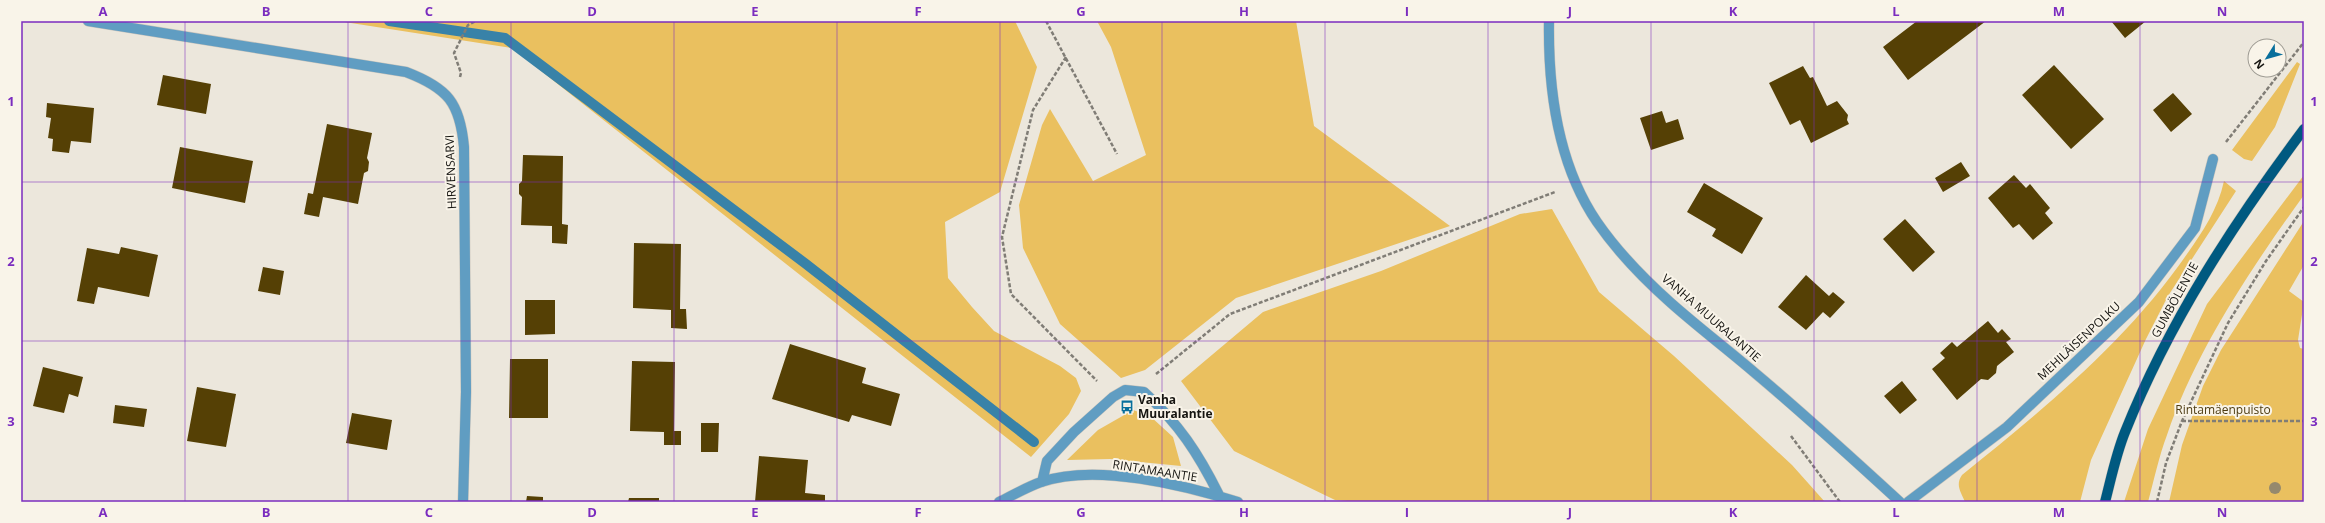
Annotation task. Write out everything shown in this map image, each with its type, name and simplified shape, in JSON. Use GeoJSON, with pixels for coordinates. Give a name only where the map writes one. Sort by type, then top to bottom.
{"type":"FeatureCollection","features":[{"type":"Feature","properties":{"kind":"main road","name":"GUMBÖLENTIE"},"geometry":{"type":"LineString","coordinates":[[2105,502],[2124,434],[2150,373],[2189,298],[2254,196],[2304,129]]}},
{"type":"Feature","properties":{"kind":"street","name":"HIRVENSARVI"},"geometry":{"type":"LineString","coordinates":[[88,21],[406,72],[430,81],[453,105],[462,123],[464,147],[466,392],[463,502]]}},
{"type":"Feature","properties":{"kind":"street","name":"VANHA MUURALANTIE"},"geometry":{"type":"LineString","coordinates":[[1549,21],[1549,61],[1564,148],[1579,189],[1597,222],[1625,257],[1670,303],[1772,388],[1900,502]]}},
{"type":"Feature","properties":{"kind":"street","name":"MEHILÄISENPOLKU"},"geometry":{"type":"LineString","coordinates":[[1908,502],[2007,427],[2139,302],[2195,228],[2213,159]]}},
{"type":"Feature","properties":{"kind":"street"},"geometry":{"type":"LineString","coordinates":[[1042,482],[1047,461],[1074,432],[1113,397],[1125,390],[1144,392],[1185,435],[1204,464],[1219,495]]}},
{"type":"Feature","properties":{"kind":"street","name":"RINTAMAANTIE"},"geometry":{"type":"LineString","coordinates":[[1000,502],[1042,482],[1085,474],[1130,477],[1219,495],[1235,501]]}},
{"type":"Feature","properties":{"kind":"path"},"geometry":{"type":"LineString","coordinates":[[459,82],[461,73],[454,53],[468,25],[476,21]]}},
{"type":"Feature","properties":{"kind":"path"},"geometry":{"type":"LineString","coordinates":[[1046,21],[1117,154]]}},
{"type":"Feature","properties":{"kind":"path"},"geometry":{"type":"LineString","coordinates":[[2213,159],[2304,42]]}},
{"type":"Feature","properties":{"kind":"path"},"geometry":{"type":"LineString","coordinates":[[1066,56],[1033,110],[1002,237],[1011,294],[1113,397]]}},
{"type":"Feature","properties":{"kind":"path"},"geometry":{"type":"LineString","coordinates":[[1144,392],[1157,373],[1230,314],[1559,190]]}},
{"type":"Feature","properties":{"kind":"path"},"geometry":{"type":"LineString","coordinates":[[2157,502],[2166,462],[2182,421],[2228,322],[2266,261],[2304,207]]}},
{"type":"Feature","properties":{"kind":"path"},"geometry":{"type":"LineString","coordinates":[[2182,421],[2304,421]]}},
{"type":"Feature","properties":{"kind":"green space"},"geometry":{"type":"Polygon","coordinates":[[[338,21],[1015,21],[1037,67],[1000,192],[945,222],[948,278],[994,331],[1060,366],[1076,378],[1081,391],[1069,414],[1031,457],[512,48],[338,21]]]}},
{"type":"Feature","properties":{"kind":"green space"},"geometry":{"type":"Polygon","coordinates":[[[1097,21],[1296,21],[1314,126],[1450,226],[1236,298],[1145,370],[1121,378],[1060,324],[1023,248],[1019,205],[1042,125],[1050,109],[1093,181],[1146,155],[1111,47],[1097,21]]]}},
{"type":"Feature","properties":{"kind":"green space"},"geometry":{"type":"Polygon","coordinates":[[[2297,62],[2300,64],[2275,127],[2252,161],[2244,159],[2232,150],[2285,78],[2287,78],[2287,76],[2297,62]]]}},
{"type":"Feature","properties":{"kind":"green space"},"geometry":{"type":"Polygon","coordinates":[[[2304,175],[2304,195],[2245,280],[2209,341],[2193,372],[2179,403],[2164,443],[2148,502],[2124,502],[2148,429],[2207,304],[2304,175]]]}},
{"type":"Feature","properties":{"kind":"green space"},"geometry":{"type":"Polygon","coordinates":[[[2224,181],[2236,191],[2168,296],[2146,339],[2091,460],[2080,502],[1965,502],[1960,492],[1959,485],[1962,475],[2023,425],[2083,372],[2138,316],[2163,286],[2199,237],[2214,210],[2224,181]]]}},
{"type":"Feature","properties":{"kind":"green space"},"geometry":{"type":"Polygon","coordinates":[[[1552,209],[1599,292],[1674,356],[1792,465],[1825,502],[1360,502],[1335,500],[1234,451],[1181,381],[1263,312],[1381,271],[1520,214],[1552,209]]]}},
{"type":"Feature","properties":{"kind":"green space","name":"Rintamäenpuisto"},"geometry":{"type":"Polygon","coordinates":[[[2304,221],[2304,265],[2289,291],[2304,302],[2298,340],[2300,348],[2304,349],[2304,502],[2169,502],[2182,445],[2203,386],[2221,350],[2304,221]]]}},
{"type":"Feature","properties":{"kind":"green space"},"geometry":{"type":"Polygon","coordinates":[[[1133,410],[1150,416],[1173,437],[1181,466],[1110,459],[1067,460],[1098,430],[1133,410]]]}},
{"type":"Feature","properties":{"kind":"building"},"geometry":{"type":"Polygon","coordinates":[[[1917,21],[1986,21],[1908,80],[1883,47],[1917,21]]]}},
{"type":"Feature","properties":{"kind":"building"},"geometry":{"type":"Polygon","coordinates":[[[2111,21],[2146,21],[2125,38],[2111,21]]]}},
{"type":"Feature","properties":{"kind":"building"},"geometry":{"type":"Polygon","coordinates":[[[2054,65],[2104,119],[2071,149],[2022,95],[2054,65]]]}},
{"type":"Feature","properties":{"kind":"building"},"geometry":{"type":"Polygon","coordinates":[[[1803,66],[1810,78],[1813,77],[1827,106],[1837,101],[1848,115],[1847,120],[1849,124],[1811,143],[1800,120],[1790,125],[1769,83],[1803,66]]]}},
{"type":"Feature","properties":{"kind":"building"},"geometry":{"type":"Polygon","coordinates":[[[163,75],[211,84],[206,114],[157,105],[163,75]]]}},
{"type":"Feature","properties":{"kind":"building"},"geometry":{"type":"Polygon","coordinates":[[[2173,93],[2192,114],[2171,132],[2153,110],[2173,93]]]}},
{"type":"Feature","properties":{"kind":"building"},"geometry":{"type":"Polygon","coordinates":[[[47,103],[94,108],[91,143],[71,141],[69,153],[52,151],[53,139],[48,138],[51,118],[46,117],[47,103]]]}},
{"type":"Feature","properties":{"kind":"building"},"geometry":{"type":"Polygon","coordinates":[[[1662,111],[1666,123],[1678,119],[1684,139],[1651,150],[1640,118],[1662,111]]]}},
{"type":"Feature","properties":{"kind":"building"},"geometry":{"type":"Polygon","coordinates":[[[327,124],[372,133],[367,158],[369,162],[368,171],[364,173],[358,204],[323,197],[319,217],[304,214],[308,193],[313,194],[327,124]]]}},
{"type":"Feature","properties":{"kind":"building"},"geometry":{"type":"Polygon","coordinates":[[[180,147],[253,161],[245,203],[172,188],[180,147]]]}},
{"type":"Feature","properties":{"kind":"building"},"geometry":{"type":"Polygon","coordinates":[[[523,155],[563,156],[562,224],[568,225],[567,244],[552,243],[552,226],[521,225],[522,197],[519,194],[519,184],[522,181],[523,155]]]}},
{"type":"Feature","properties":{"kind":"building"},"geometry":{"type":"Polygon","coordinates":[[[1961,162],[1970,176],[1943,192],[1935,178],[1961,162]]]}},
{"type":"Feature","properties":{"kind":"building"},"geometry":{"type":"Polygon","coordinates":[[[2014,175],[2026,188],[2030,184],[2050,208],[2045,213],[2053,223],[2033,240],[2019,224],[2013,228],[1988,198],[2014,175]]]}},
{"type":"Feature","properties":{"kind":"building"},"geometry":{"type":"Polygon","coordinates":[[[1704,183],[1763,218],[1742,254],[1712,236],[1716,229],[1687,212],[1704,183]]]}},
{"type":"Feature","properties":{"kind":"building"},"geometry":{"type":"Polygon","coordinates":[[[1905,219],[1935,252],[1913,272],[1883,239],[1905,219]]]}},
{"type":"Feature","properties":{"kind":"building"},"geometry":{"type":"Polygon","coordinates":[[[634,243],[681,244],[680,309],[686,309],[687,329],[671,328],[671,310],[633,308],[634,243]]]}},
{"type":"Feature","properties":{"kind":"building"},"geometry":{"type":"Polygon","coordinates":[[[121,247],[158,255],[149,297],[98,287],[94,304],[77,301],[87,248],[119,254],[121,247]]]}},
{"type":"Feature","properties":{"kind":"building"},"geometry":{"type":"Polygon","coordinates":[[[263,267],[284,271],[280,295],[258,291],[263,267]]]}},
{"type":"Feature","properties":{"kind":"building"},"geometry":{"type":"Polygon","coordinates":[[[1806,275],[1829,296],[1833,292],[1845,302],[1830,318],[1823,312],[1806,330],[1778,307],[1806,275]]]}},
{"type":"Feature","properties":{"kind":"building"},"geometry":{"type":"Polygon","coordinates":[[[525,300],[555,300],[555,334],[525,335],[525,300]]]}},
{"type":"Feature","properties":{"kind":"building"},"geometry":{"type":"Polygon","coordinates":[[[1988,321],[1998,333],[2002,329],[2011,339],[2006,342],[2014,352],[1997,366],[1996,373],[1988,380],[1981,379],[1957,400],[1932,369],[1945,358],[1940,353],[1952,342],[1957,347],[1988,321]]]}},
{"type":"Feature","properties":{"kind":"building"},"geometry":{"type":"Polygon","coordinates":[[[790,344],[866,368],[862,383],[900,394],[891,426],[852,415],[849,422],[772,399],[790,344]]]}},
{"type":"Feature","properties":{"kind":"building"},"geometry":{"type":"Polygon","coordinates":[[[510,359],[548,359],[548,418],[509,418],[510,359]]]}},
{"type":"Feature","properties":{"kind":"building"},"geometry":{"type":"Polygon","coordinates":[[[632,361],[675,362],[674,431],[681,431],[681,445],[664,445],[664,432],[630,431],[632,361]]]}},
{"type":"Feature","properties":{"kind":"building"},"geometry":{"type":"Polygon","coordinates":[[[43,367],[83,377],[78,397],[69,394],[64,413],[33,406],[43,367]]]}},
{"type":"Feature","properties":{"kind":"building"},"geometry":{"type":"Polygon","coordinates":[[[1902,381],[1917,400],[1900,414],[1884,396],[1902,381]]]}},
{"type":"Feature","properties":{"kind":"building"},"geometry":{"type":"Polygon","coordinates":[[[197,387],[236,394],[226,447],[187,441],[197,387]]]}},
{"type":"Feature","properties":{"kind":"building"},"geometry":{"type":"Polygon","coordinates":[[[115,405],[147,409],[144,427],[113,423],[115,405]]]}},
{"type":"Feature","properties":{"kind":"building"},"geometry":{"type":"Polygon","coordinates":[[[352,413],[392,420],[387,450],[346,443],[352,413]]]}},
{"type":"Feature","properties":{"kind":"building"},"geometry":{"type":"Polygon","coordinates":[[[701,423],[719,423],[718,452],[701,452],[701,423]]]}},
{"type":"Feature","properties":{"kind":"building"},"geometry":{"type":"Polygon","coordinates":[[[759,456],[808,460],[805,493],[825,495],[825,502],[755,502],[759,456]]]}},
{"type":"Feature","properties":{"kind":"building"},"geometry":{"type":"Polygon","coordinates":[[[527,496],[543,497],[543,502],[526,502],[527,496]]]}},
{"type":"Feature","properties":{"kind":"building"},"geometry":{"type":"Polygon","coordinates":[[[629,498],[659,498],[659,502],[628,502],[629,498]]]}},
{"type":"Feature","properties":{"kind":"waterway"},"geometry":{"type":"LineString","coordinates":[[389,21],[505,38],[806,264],[1034,442]]}},
{"type":"Feature","properties":{"kind":"place","name":"Vanha Muuralantie"},"geometry":{"type":"Point","coordinates":[1127,407]}}]}
